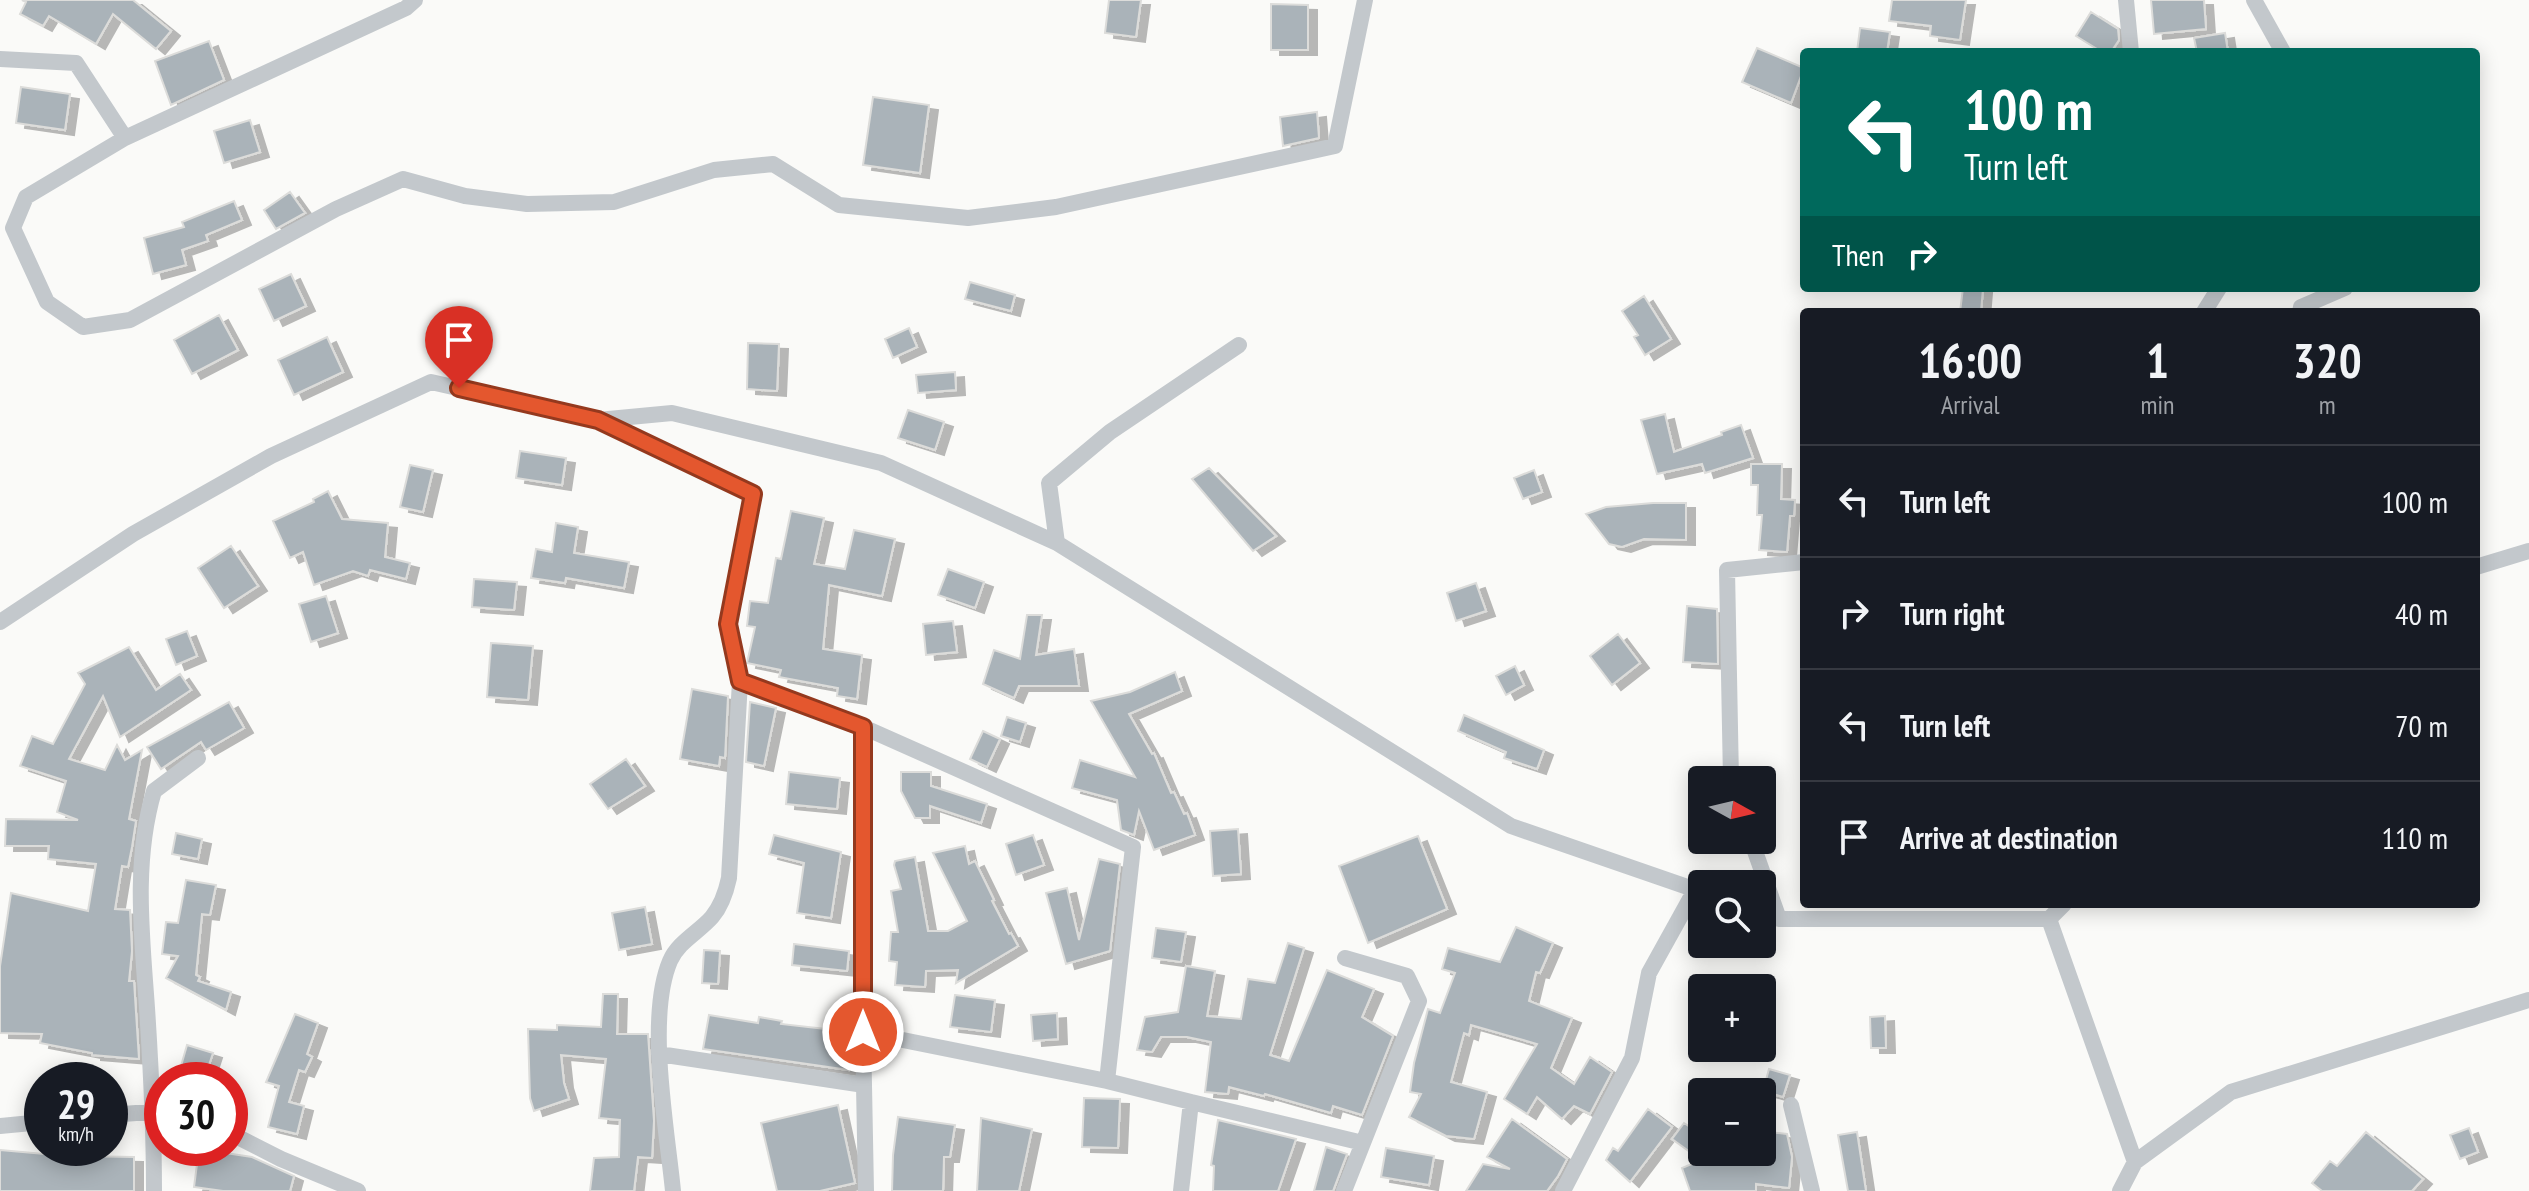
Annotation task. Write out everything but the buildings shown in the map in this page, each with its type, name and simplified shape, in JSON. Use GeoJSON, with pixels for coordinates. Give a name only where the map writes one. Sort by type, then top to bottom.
{"type":"FeatureCollection","features":[{"type":"Feature","properties":{"kind":"street"},"geometry":{"type":"LineString","coordinates":[[415,0],[406,8],[125,138],[26,197],[13,228],[47,302],[83,327],[130,320],[336,209],[403,179],[465,196],[527,204],[614,202],[714,170],[773,164],[839,205],[968,218],[1056,207],[1335,146],[1365,0]]}},
{"type":"Feature","properties":{"kind":"street"},"geometry":{"type":"LineString","coordinates":[[2126,0],[2131,48]]}},
{"type":"Feature","properties":{"kind":"street"},"geometry":{"type":"LineString","coordinates":[[2254,0],[2281,48]]}},
{"type":"Feature","properties":{"kind":"street"},"geometry":{"type":"LineString","coordinates":[[0,59],[76,63],[125,138]]}},
{"type":"Feature","properties":{"kind":"street"},"geometry":{"type":"LineString","coordinates":[[2301,308],[2336,292]]}},
{"type":"Feature","properties":{"kind":"street"},"geometry":{"type":"LineString","coordinates":[[1057,543],[1049,483],[1110,432],[1239,345]]}},
{"type":"Feature","properties":{"kind":"street"},"geometry":{"type":"LineString","coordinates":[[0,622],[133,534],[271,456],[431,382],[598,420],[753,494],[728,624],[740,681],[729,878],[726,893],[717,910],[671,958],[662,999],[659,1054],[673,1191]]}},
{"type":"Feature","properties":{"kind":"street"},"geometry":{"type":"LineString","coordinates":[[598,420],[672,413],[881,463],[1057,543],[1511,826],[1688,888]]}},
{"type":"Feature","properties":{"kind":"street"},"geometry":{"type":"LineString","coordinates":[[2480,566],[2529,551]]}},
{"type":"Feature","properties":{"kind":"street"},"geometry":{"type":"LineString","coordinates":[[1731,766],[1727,570],[1800,562]]}},
{"type":"Feature","properties":{"kind":"street"},"geometry":{"type":"LineString","coordinates":[[740,681],[863,727],[1133,847],[1107,1081]]}},
{"type":"Feature","properties":{"kind":"street"},"geometry":{"type":"LineString","coordinates":[[863,727],[866,1191]]}},
{"type":"Feature","properties":{"kind":"street"},"geometry":{"type":"LineString","coordinates":[[154,1062],[140,895],[143,844],[154,791],[198,758]]}},
{"type":"Feature","properties":{"kind":"street"},"geometry":{"type":"LineString","coordinates":[[1756,854],[1779,919]]}},
{"type":"Feature","properties":{"kind":"street"},"geometry":{"type":"LineString","coordinates":[[1563,1191],[1632,1058],[1649,973],[1688,908]]}},
{"type":"Feature","properties":{"kind":"street"},"geometry":{"type":"LineString","coordinates":[[1776,918],[2049,919],[2060,908]]}},
{"type":"Feature","properties":{"kind":"street"},"geometry":{"type":"LineString","coordinates":[[2049,919],[2135,1162]]}},
{"type":"Feature","properties":{"kind":"street"},"geometry":{"type":"LineString","coordinates":[[1344,1191],[1419,1001],[1407,976],[1345,958]]}},
{"type":"Feature","properties":{"kind":"street"},"geometry":{"type":"LineString","coordinates":[[2120,1191],[2135,1162],[2231,1092],[2529,1000]]}},
{"type":"Feature","properties":{"kind":"street"},"geometry":{"type":"LineString","coordinates":[[863,1032],[1107,1081],[1363,1143]]}},
{"type":"Feature","properties":{"kind":"street"},"geometry":{"type":"LineString","coordinates":[[659,1054],[864,1085]]}},
{"type":"Feature","properties":{"kind":"street"},"geometry":{"type":"LineString","coordinates":[[1181,1191],[1191,1102]]}},
{"type":"Feature","properties":{"kind":"street"},"geometry":{"type":"LineString","coordinates":[[1791,1105],[1812,1191]]}},
{"type":"Feature","properties":{"kind":"street"},"geometry":{"type":"LineString","coordinates":[[0,1126],[24,1124]]}},
{"type":"Feature","properties":{"kind":"street"},"geometry":{"type":"LineString","coordinates":[[248,1142],[358,1191]]}},
{"type":"Feature","properties":{"kind":"street"},"geometry":{"type":"LineString","coordinates":[[154,1191],[155,1166]]}},
{"type":"Feature","properties":{"kind":"route"},"geometry":{"type":"LineString","coordinates":[[459,388],[598,420],[753,494],[728,624],[740,681],[863,727],[863,1032]]}}]}
